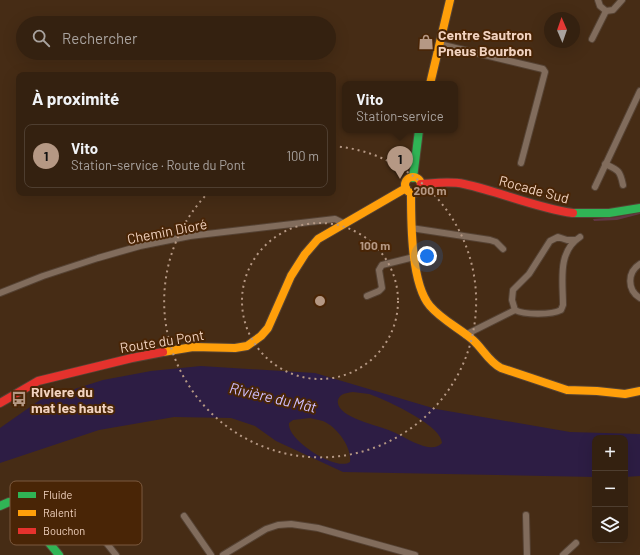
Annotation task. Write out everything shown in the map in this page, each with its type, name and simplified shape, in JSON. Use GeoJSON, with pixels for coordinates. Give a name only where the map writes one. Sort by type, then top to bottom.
{"type":"FeatureCollection","features":[{"type":"Feature","properties":{"kind":"main road"},"geometry":{"type":"LineString","coordinates":[[431,81],[450,0]]}},
{"type":"Feature","properties":{"kind":"main road"},"geometry":{"type":"LineString","coordinates":[[413,178],[419,133]]}},
{"type":"Feature","properties":{"kind":"main road"},"geometry":{"type":"LineString","coordinates":[[409,190],[419,191],[421,184],[419,180],[413,178],[407,181],[414,257],[420,290],[427,304],[439,316],[481,348],[498,367],[567,390],[625,394],[640,392]]}},
{"type":"Feature","properties":{"kind":"main road","name":"Rocade Sud"},"geometry":{"type":"LineString","coordinates":[[421,184],[444,182],[464,184],[570,213],[604,214],[624,212],[640,208]]}},
{"type":"Feature","properties":{"kind":"main road","name":"Route du Pont"},"geometry":{"type":"LineString","coordinates":[[0,402],[38,381],[112,363],[193,347],[235,348],[247,346],[261,336],[268,328],[291,276],[304,254],[318,239],[343,223],[409,190]]}},
{"type":"Feature","properties":{"kind":"main road"},"geometry":{"type":"LineString","coordinates":[[0,506],[10,502]]}},
{"type":"Feature","properties":{"kind":"main road"},"geometry":{"type":"LineString","coordinates":[[51,545],[59,555]]}},
{"type":"Feature","properties":{"kind":"street"},"geometry":{"type":"LineString","coordinates":[[598,0],[600,6],[606,11],[613,10],[622,0]]}},
{"type":"Feature","properties":{"kind":"street"},"geometry":{"type":"LineString","coordinates":[[592,39],[606,11]]}},
{"type":"Feature","properties":{"kind":"street"},"geometry":{"type":"LineString","coordinates":[[439,44],[543,69],[546,72],[521,163]]}},
{"type":"Feature","properties":{"kind":"street"},"geometry":{"type":"LineString","coordinates":[[595,187],[638,99],[640,91]]}},
{"type":"Feature","properties":{"kind":"street"},"geometry":{"type":"LineString","coordinates":[[605,164],[618,170],[621,174],[623,185]]}},
{"type":"Feature","properties":{"kind":"street","name":"Chemin Dioré"},"geometry":{"type":"LineString","coordinates":[[0,293],[44,276],[98,258],[154,243],[190,236],[335,219],[343,223]]}},
{"type":"Feature","properties":{"kind":"street"},"geometry":{"type":"LineString","coordinates":[[411,228],[490,240],[496,242],[503,249]]}},
{"type":"Feature","properties":{"kind":"street"},"geometry":{"type":"LineString","coordinates":[[558,237],[567,240],[578,239],[568,248],[563,262],[563,305],[561,310],[555,312],[527,314],[520,313],[515,310],[512,300],[513,290],[528,274],[550,240],[558,237]]}},
{"type":"Feature","properties":{"kind":"street"},"geometry":{"type":"LineString","coordinates":[[367,296],[379,291],[382,288],[379,270],[382,265],[414,257]]}},
{"type":"Feature","properties":{"kind":"street"},"geometry":{"type":"LineString","coordinates":[[640,264],[634,269],[630,280],[633,292],[640,298]]}},
{"type":"Feature","properties":{"kind":"street"},"geometry":{"type":"LineString","coordinates":[[465,335],[515,310]]}},
{"type":"Feature","properties":{"kind":"street"},"geometry":{"type":"LineString","coordinates":[[526,515],[527,555]]}},
{"type":"Feature","properties":{"kind":"street"},"geometry":{"type":"LineString","coordinates":[[184,516],[211,555]]}},
{"type":"Feature","properties":{"kind":"street"},"geometry":{"type":"LineString","coordinates":[[223,555],[266,529],[278,525],[291,524],[318,528],[415,555]]}},
{"type":"Feature","properties":{"kind":"street"},"geometry":{"type":"LineString","coordinates":[[563,555],[576,543]]}},
{"type":"Feature","properties":{"kind":"street"},"geometry":{"type":"LineString","coordinates":[[108,545],[116,555]]}},
{"type":"Feature","properties":{"kind":"shaded area"},"geometry":{"type":"Polygon","coordinates":[[[640,212],[640,214],[617,220],[594,221],[593,219],[617,217],[640,212]]]}},
{"type":"Feature","properties":{"kind":"water","name":"Rivière du Mât"},"geometry":{"type":"Polygon","coordinates":[[[201,366],[315,373],[436,409],[570,432],[640,434],[640,476],[628,477],[628,435],[592,435],[592,477],[343,472],[276,441],[255,426],[231,418],[174,417],[99,430],[0,463],[0,428],[40,400],[103,380],[151,371],[201,366]],[[353,392],[346,393],[339,398],[339,406],[350,416],[391,431],[423,446],[434,447],[442,443],[433,428],[423,421],[387,401],[369,394],[353,392]],[[310,418],[293,420],[289,423],[290,430],[303,445],[324,458],[343,464],[350,462],[349,450],[346,444],[333,428],[323,421],[310,418]]]}},
{"type":"Feature","properties":{"kind":"traffic: fast"},"geometry":{"type":"LineString","coordinates":[[413,178],[419,133]]}},
{"type":"Feature","properties":{"kind":"traffic: fast"},"geometry":{"type":"LineString","coordinates":[[573,213],[609,213],[640,208]]}},
{"type":"Feature","properties":{"kind":"traffic: fast"},"geometry":{"type":"LineString","coordinates":[[0,506],[10,502]]}},
{"type":"Feature","properties":{"kind":"traffic: fast"},"geometry":{"type":"LineString","coordinates":[[51,545],[59,555]]}},
{"type":"Feature","properties":{"kind":"traffic: slow"},"geometry":{"type":"LineString","coordinates":[[431,81],[450,0]]}},
{"type":"Feature","properties":{"kind":"traffic: slow"},"geometry":{"type":"LineString","coordinates":[[413,177],[420,182],[421,185],[416,192],[413,193],[406,188],[405,185],[410,178],[413,177]]}},
{"type":"Feature","properties":{"kind":"traffic: slow"},"geometry":{"type":"LineString","coordinates":[[163,352],[193,347],[235,348],[247,346],[261,336],[268,328],[291,276],[305,254],[318,239],[406,188]]}},
{"type":"Feature","properties":{"kind":"traffic: slow"},"geometry":{"type":"LineString","coordinates":[[411,193],[413,252],[419,283],[424,296],[435,311],[473,340],[493,362],[501,368],[567,390],[625,394],[640,391]]}},
{"type":"Feature","properties":{"kind":"traffic: jam"},"geometry":{"type":"LineString","coordinates":[[421,184],[448,182],[459,183],[532,204],[573,213]]}},
{"type":"Feature","properties":{"kind":"traffic: jam"},"geometry":{"type":"LineString","coordinates":[[0,403],[38,381],[163,352]]}},
{"type":"Feature","properties":{"kind":"place","name":"Centre Sautron Pneus Bourbon"},"geometry":{"type":"Point","coordinates":[426,42]}},
{"type":"Feature","properties":{"kind":"place","name":"Vito"},"geometry":{"type":"Point","coordinates":[400,179]}},
{"type":"Feature","properties":{"kind":"place","name":"Riviere du mat les hauts"},"geometry":{"type":"Point","coordinates":[19,399]}}]}
